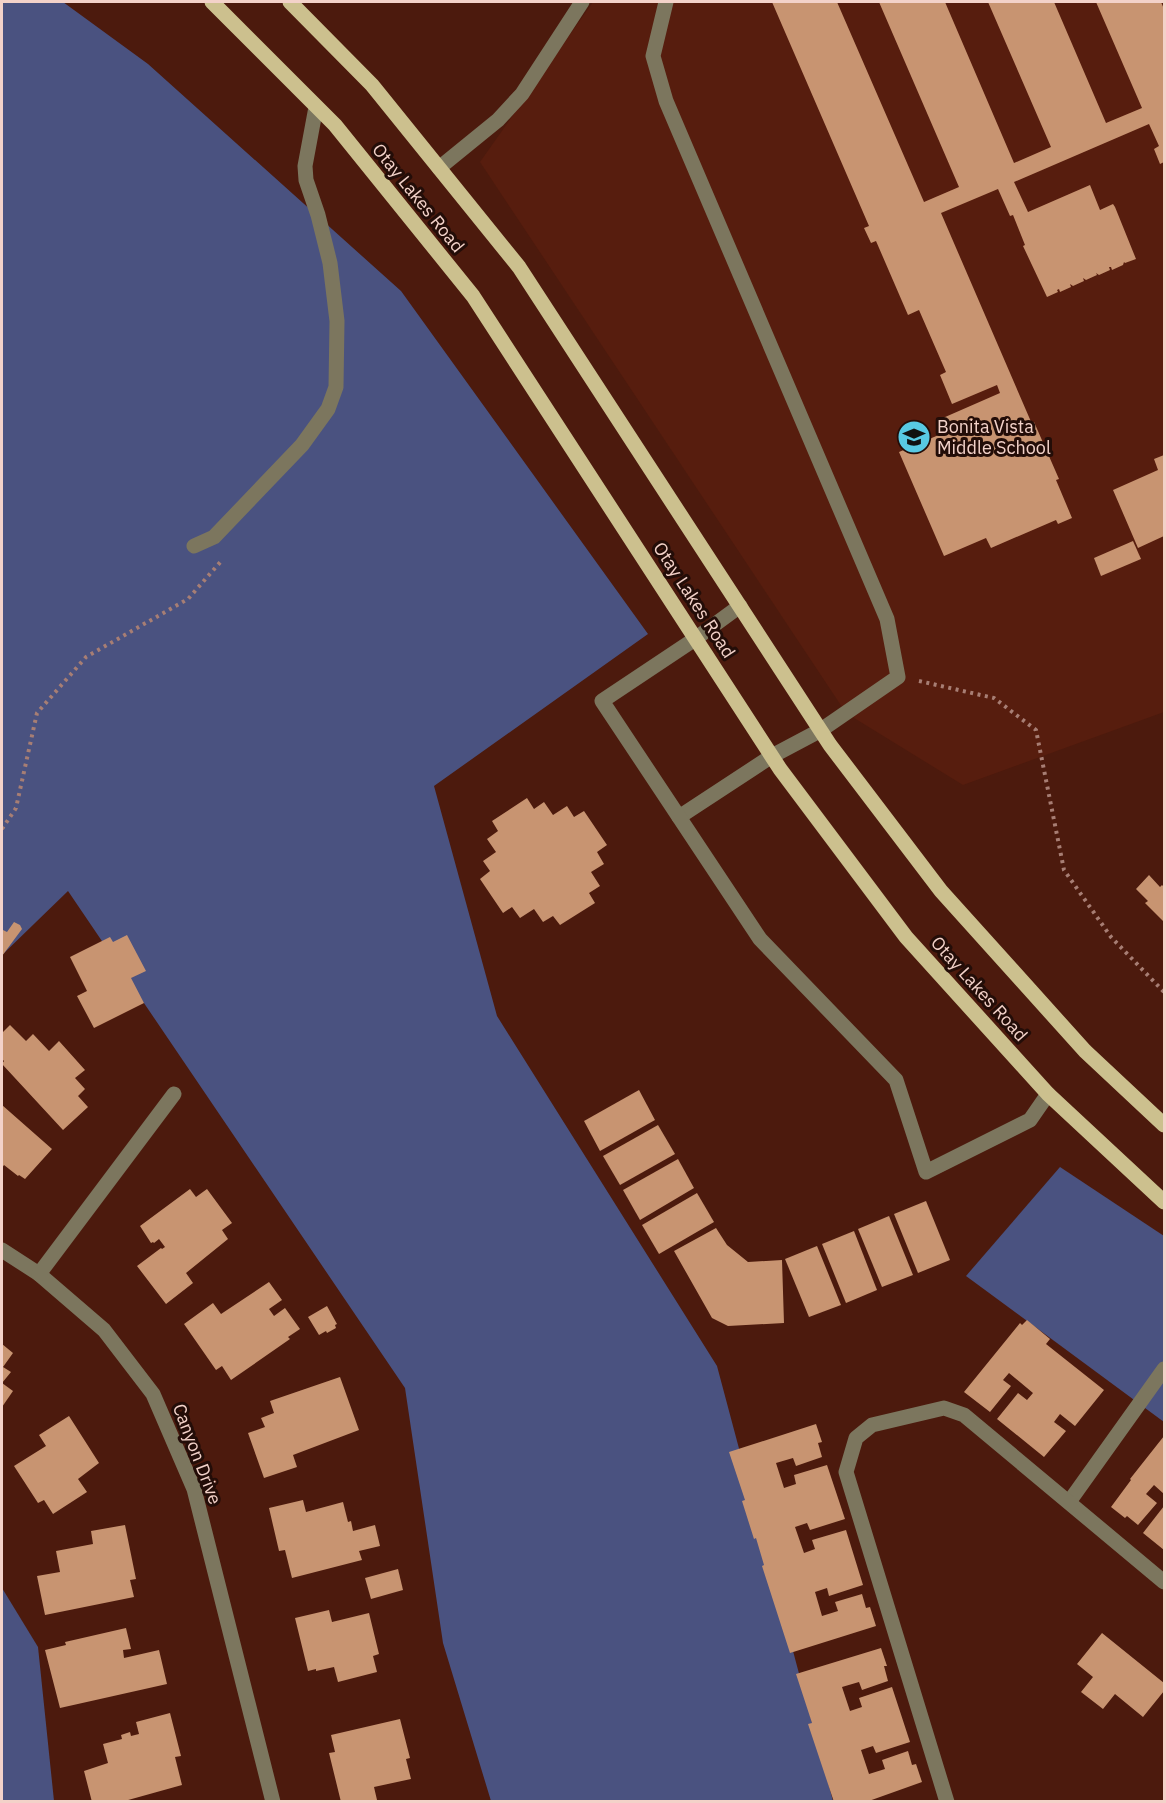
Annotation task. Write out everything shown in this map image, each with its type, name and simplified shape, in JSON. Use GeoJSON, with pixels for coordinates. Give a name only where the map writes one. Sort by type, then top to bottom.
{"type":"FeatureCollection","features":[{"type":"Feature","properties":{"kind":"main road","name":"Otay Lakes Road"},"geometry":{"type":"LineString","coordinates":[[212,2],[335,125],[473,296],[772,756],[906,937],[1048,1094],[1164,1202]]}},
{"type":"Feature","properties":{"kind":"main road","name":"Otay Lakes Road"},"geometry":{"type":"LineString","coordinates":[[290,2],[372,86],[519,267],[820,730],[941,891],[1085,1052],[1164,1125]]}},
{"type":"Feature","properties":{"kind":"street"},"geometry":{"type":"LineString","coordinates":[[439,168],[498,120],[522,94],[582,2]]}},
{"type":"Feature","properties":{"kind":"street"},"geometry":{"type":"LineString","coordinates":[[666,2],[653,56],[666,100],[887,619],[898,677],[820,730],[772,756],[679,817]]}},
{"type":"Feature","properties":{"kind":"street"},"geometry":{"type":"LineString","coordinates":[[194,546],[214,537],[302,444],[328,409],[336,387],[337,321],[330,263],[306,180],[305,166],[316,107]]}},
{"type":"Feature","properties":{"kind":"street"},"geometry":{"type":"LineString","coordinates":[[740,606],[602,701],[760,939],[896,1080],[926,1172],[1030,1120],[1048,1094]]}},
{"type":"Feature","properties":{"kind":"street"},"geometry":{"type":"LineString","coordinates":[[39,1274],[174,1094]]}},
{"type":"Feature","properties":{"kind":"street","name":"Canyon Drive"},"geometry":{"type":"LineString","coordinates":[[2,1250],[39,1274],[104,1330],[153,1394],[194,1489],[273,1802]]}},
{"type":"Feature","properties":{"kind":"street"},"geometry":{"type":"LineString","coordinates":[[1069,1502],[1164,1369]]}},
{"type":"Feature","properties":{"kind":"street"},"geometry":{"type":"LineString","coordinates":[[947,1802],[846,1472],[856,1438],[872,1425],[944,1408],[964,1415],[1164,1582]]}},
{"type":"Feature","properties":{"kind":"path"},"geometry":{"type":"LineString","coordinates":[[2,829],[16,808],[36,713],[86,657],[188,599],[224,557]]}},
{"type":"Feature","properties":{"kind":"path"},"geometry":{"type":"LineString","coordinates":[[898,677],[994,698],[1036,730],[1064,870],[1112,937],[1164,992]]}},
{"type":"Feature","properties":{"kind":"shaded area"},"geometry":{"type":"Polygon","coordinates":[[[2,2],[63,2],[148,64],[401,291],[648,634],[434,786],[497,1016],[717,1366],[833,1801],[491,1801],[443,1643],[405,1388],[68,891],[2,955],[2,2]]]}},
{"type":"Feature","properties":{"kind":"shaded area","name":"Bonita Vista Middle School"},"geometry":{"type":"Polygon","coordinates":[[[593,2],[1164,2],[1164,712],[963,785],[846,713],[480,162],[593,2]]]}},
{"type":"Feature","properties":{"kind":"shaded area"},"geometry":{"type":"Polygon","coordinates":[[[1060,1167],[1164,1236],[1164,1422],[966,1276],[1060,1167]]]}},
{"type":"Feature","properties":{"kind":"shaded area"},"geometry":{"type":"Polygon","coordinates":[[[2,1588],[38,1647],[54,1801],[2,1801],[2,1588]]]}},
{"type":"Feature","properties":{"kind":"building"},"geometry":{"type":"Polygon","coordinates":[[[772,2],[837,2],[924,202],[959,187],[879,2],[945,2],[1014,163],[1051,147],[988,2],[1054,2],[1106,123],[1142,108],[1096,2],[1161,2],[1164,9],[1164,162],[1160,164],[1154,149],[1159,146],[1149,124],[1014,182],[1028,212],[1090,185],[1100,210],[1113,204],[1115,207],[1136,259],[1124,262],[1123,265],[1112,270],[1109,267],[1110,270],[1099,275],[1096,273],[1097,275],[1086,280],[1083,278],[1084,281],[1073,286],[1070,284],[1071,287],[1060,292],[1059,289],[1058,292],[1047,297],[1023,246],[1025,245],[1013,215],[1010,216],[998,189],[941,213],[1032,424],[1034,422],[1059,479],[1056,480],[1072,518],[1058,524],[1056,520],[991,548],[986,538],[944,556],[899,452],[941,434],[936,421],[1000,393],[997,385],[952,404],[940,375],[946,372],[919,310],[908,315],[876,241],[871,243],[864,228],[869,226],[772,2]]]}},
{"type":"Feature","properties":{"kind":"building"},"geometry":{"type":"Polygon","coordinates":[[[1164,455],[1164,536],[1138,548],[1113,490],[1158,470],[1154,459],[1164,455]]]}},
{"type":"Feature","properties":{"kind":"building"},"geometry":{"type":"Polygon","coordinates":[[[1133,541],[1141,559],[1101,576],[1094,558],[1133,541]]]}},
{"type":"Feature","properties":{"kind":"building"},"geometry":{"type":"Polygon","coordinates":[[[527,798],[534,809],[544,802],[553,815],[567,806],[574,817],[584,811],[607,845],[597,852],[604,864],[591,872],[600,886],[589,893],[595,903],[560,925],[553,916],[543,922],[534,909],[520,918],[512,907],[503,913],[480,879],[490,871],[483,861],[496,852],[487,839],[498,831],[492,821],[527,798]]]}},
{"type":"Feature","properties":{"kind":"building"},"geometry":{"type":"Polygon","coordinates":[[[1149,875],[1160,887],[1162,885],[1164,887],[1164,922],[1145,903],[1148,901],[1136,889],[1149,875]]]}},
{"type":"Feature","properties":{"kind":"building"},"geometry":{"type":"Polygon","coordinates":[[[14,922],[22,929],[2,956],[2,932],[3,930],[7,932],[14,922]]]}},
{"type":"Feature","properties":{"kind":"building"},"geometry":{"type":"Polygon","coordinates":[[[127,935],[146,971],[131,978],[144,1003],[94,1028],[77,996],[87,991],[70,957],[110,937],[113,942],[127,935]]]}},
{"type":"Feature","properties":{"kind":"building"},"geometry":{"type":"Polygon","coordinates":[[[10,1025],[26,1041],[33,1034],[49,1051],[59,1041],[85,1070],[75,1078],[85,1089],[78,1096],[88,1107],[63,1130],[2,1064],[4,1061],[2,1059],[2,1033],[10,1025]]]}},
{"type":"Feature","properties":{"kind":"building"},"geometry":{"type":"Polygon","coordinates":[[[639,1090],[655,1120],[600,1151],[584,1121],[639,1090]]]}},
{"type":"Feature","properties":{"kind":"building"},"geometry":{"type":"Polygon","coordinates":[[[2,1105],[52,1149],[25,1179],[4,1165],[2,1168],[2,1105]]]}},
{"type":"Feature","properties":{"kind":"building"},"geometry":{"type":"Polygon","coordinates":[[[658,1125],[675,1154],[620,1185],[603,1156],[658,1125]]]}},
{"type":"Feature","properties":{"kind":"building"},"geometry":{"type":"Polygon","coordinates":[[[678,1159],[694,1188],[640,1220],[623,1190],[678,1159]]]}},
{"type":"Feature","properties":{"kind":"building"},"geometry":{"type":"Polygon","coordinates":[[[190,1189],[196,1197],[207,1189],[232,1223],[222,1230],[228,1239],[186,1273],[193,1283],[166,1304],[137,1266],[165,1247],[159,1239],[151,1243],[140,1226],[190,1189]]]}},
{"type":"Feature","properties":{"kind":"building"},"geometry":{"type":"Polygon","coordinates":[[[697,1193],[714,1222],[659,1254],[642,1225],[697,1193]]]}},
{"type":"Feature","properties":{"kind":"building"},"geometry":{"type":"Polygon","coordinates":[[[926,1201],[950,1260],[918,1273],[894,1214],[926,1201]]]}},
{"type":"Feature","properties":{"kind":"building"},"geometry":{"type":"Polygon","coordinates":[[[889,1216],[913,1275],[882,1287],[858,1229],[889,1216]]]}},
{"type":"Feature","properties":{"kind":"building"},"geometry":{"type":"Polygon","coordinates":[[[716,1228],[727,1245],[748,1262],[782,1260],[784,1323],[728,1326],[712,1318],[674,1251],[716,1228]]]}},
{"type":"Feature","properties":{"kind":"building"},"geometry":{"type":"Polygon","coordinates":[[[854,1231],[877,1290],[846,1303],[822,1244],[854,1231]]]}},
{"type":"Feature","properties":{"kind":"building"},"geometry":{"type":"Polygon","coordinates":[[[817,1246],[841,1305],[809,1317],[785,1259],[817,1246]]]}},
{"type":"Feature","properties":{"kind":"building"},"geometry":{"type":"Polygon","coordinates":[[[269,1282],[282,1300],[269,1309],[274,1316],[285,1308],[300,1329],[288,1337],[290,1339],[231,1380],[222,1366],[216,1370],[184,1324],[213,1303],[221,1314],[269,1282]]]}},
{"type":"Feature","properties":{"kind":"building"},"geometry":{"type":"Polygon","coordinates":[[[327,1306],[337,1324],[336,1328],[319,1335],[308,1317],[327,1306]]]}},
{"type":"Feature","properties":{"kind":"building"},"geometry":{"type":"Polygon","coordinates":[[[1027,1320],[1050,1339],[1046,1344],[1104,1390],[1075,1426],[1060,1414],[1054,1422],[1066,1431],[1044,1457],[997,1419],[1018,1393],[1027,1400],[1033,1393],[1009,1373],[1003,1380],[1011,1386],[990,1412],[964,1392],[1020,1323],[1022,1325],[1027,1320]]]}},
{"type":"Feature","properties":{"kind":"building"},"geometry":{"type":"Polygon","coordinates":[[[2,1344],[13,1353],[3,1367],[11,1372],[2,1383],[2,1344]]]}},
{"type":"Feature","properties":{"kind":"building"},"geometry":{"type":"Polygon","coordinates":[[[340,1377],[359,1430],[293,1455],[297,1467],[264,1478],[248,1433],[265,1427],[261,1418],[274,1413],[270,1401],[340,1377]]]}},
{"type":"Feature","properties":{"kind":"building"},"geometry":{"type":"Polygon","coordinates":[[[2,1383],[13,1391],[2,1407],[2,1383]]]}},
{"type":"Feature","properties":{"kind":"building"},"geometry":{"type":"Polygon","coordinates":[[[69,1416],[99,1463],[78,1479],[87,1492],[53,1514],[44,1500],[38,1503],[14,1466],[46,1446],[39,1435],[69,1416]]]}},
{"type":"Feature","properties":{"kind":"building"},"geometry":{"type":"Polygon","coordinates":[[[816,1424],[822,1442],[818,1443],[822,1457],[796,1466],[793,1458],[776,1463],[784,1488],[796,1484],[794,1475],[827,1465],[845,1519],[810,1530],[807,1523],[795,1527],[804,1553],[815,1549],[812,1540],[846,1530],[863,1585],[829,1596],[827,1588],[815,1592],[822,1616],[838,1611],[835,1602],[862,1594],[866,1608],[870,1607],[876,1626],[790,1653],[729,1452],[816,1424]]]}},
{"type":"Feature","properties":{"kind":"building"},"geometry":{"type":"Polygon","coordinates":[[[1164,1436],[1164,1494],[1154,1485],[1146,1494],[1157,1503],[1138,1525],[1111,1507],[1164,1436]]]}},
{"type":"Feature","properties":{"kind":"building"},"geometry":{"type":"Polygon","coordinates":[[[303,1500],[306,1512],[343,1502],[353,1531],[375,1525],[380,1546],[359,1551],[362,1560],[292,1578],[285,1550],[279,1551],[269,1508],[303,1500]]]}},
{"type":"Feature","properties":{"kind":"building"},"geometry":{"type":"Polygon","coordinates":[[[1164,1506],[1164,1550],[1143,1533],[1164,1506]]]}},
{"type":"Feature","properties":{"kind":"building"},"geometry":{"type":"Polygon","coordinates":[[[125,1525],[136,1579],[130,1580],[134,1597],[45,1615],[37,1576],[60,1572],[56,1551],[93,1544],[91,1531],[125,1525]]]}},
{"type":"Feature","properties":{"kind":"building"},"geometry":{"type":"Polygon","coordinates":[[[398,1569],[403,1590],[371,1599],[365,1578],[398,1569]]]}},
{"type":"Feature","properties":{"kind":"building"},"geometry":{"type":"Polygon","coordinates":[[[329,1610],[332,1622],[369,1613],[379,1654],[373,1656],[377,1672],[338,1682],[334,1667],[308,1671],[295,1618],[329,1610]]]}},
{"type":"Feature","properties":{"kind":"building"},"geometry":{"type":"Polygon","coordinates":[[[126,1628],[131,1649],[123,1650],[124,1658],[159,1650],[167,1684],[60,1708],[45,1650],[66,1645],[65,1642],[126,1628]]]}},
{"type":"Feature","properties":{"kind":"building"},"geometry":{"type":"Polygon","coordinates":[[[1102,1633],[1164,1683],[1164,1691],[1143,1717],[1115,1694],[1103,1709],[1081,1692],[1093,1677],[1077,1664],[1102,1633]]]}},
{"type":"Feature","properties":{"kind":"building"},"geometry":{"type":"Polygon","coordinates":[[[881,1648],[887,1666],[884,1666],[888,1681],[862,1690],[859,1682],[842,1687],[850,1711],[862,1707],[859,1698],[892,1687],[910,1742],[876,1753],[873,1746],[861,1750],[869,1774],[885,1769],[882,1760],[908,1751],[912,1765],[916,1764],[922,1782],[866,1802],[834,1802],[808,1724],[812,1723],[796,1674],[881,1648]]]}},
{"type":"Feature","properties":{"kind":"building"},"geometry":{"type":"Polygon","coordinates":[[[170,1713],[181,1756],[175,1757],[182,1785],[121,1802],[92,1802],[84,1771],[108,1763],[103,1744],[122,1739],[121,1735],[130,1732],[131,1736],[139,1734],[136,1722],[170,1713]]]}},
{"type":"Feature","properties":{"kind":"building"},"geometry":{"type":"Polygon","coordinates":[[[400,1719],[410,1758],[406,1759],[411,1779],[374,1787],[377,1800],[341,1802],[329,1753],[335,1752],[331,1735],[400,1719]]]}},
{"type":"Feature","properties":{"kind":"place","name":"Bonita Vista Middle School"},"geometry":{"type":"Point","coordinates":[914,437]}}]}
